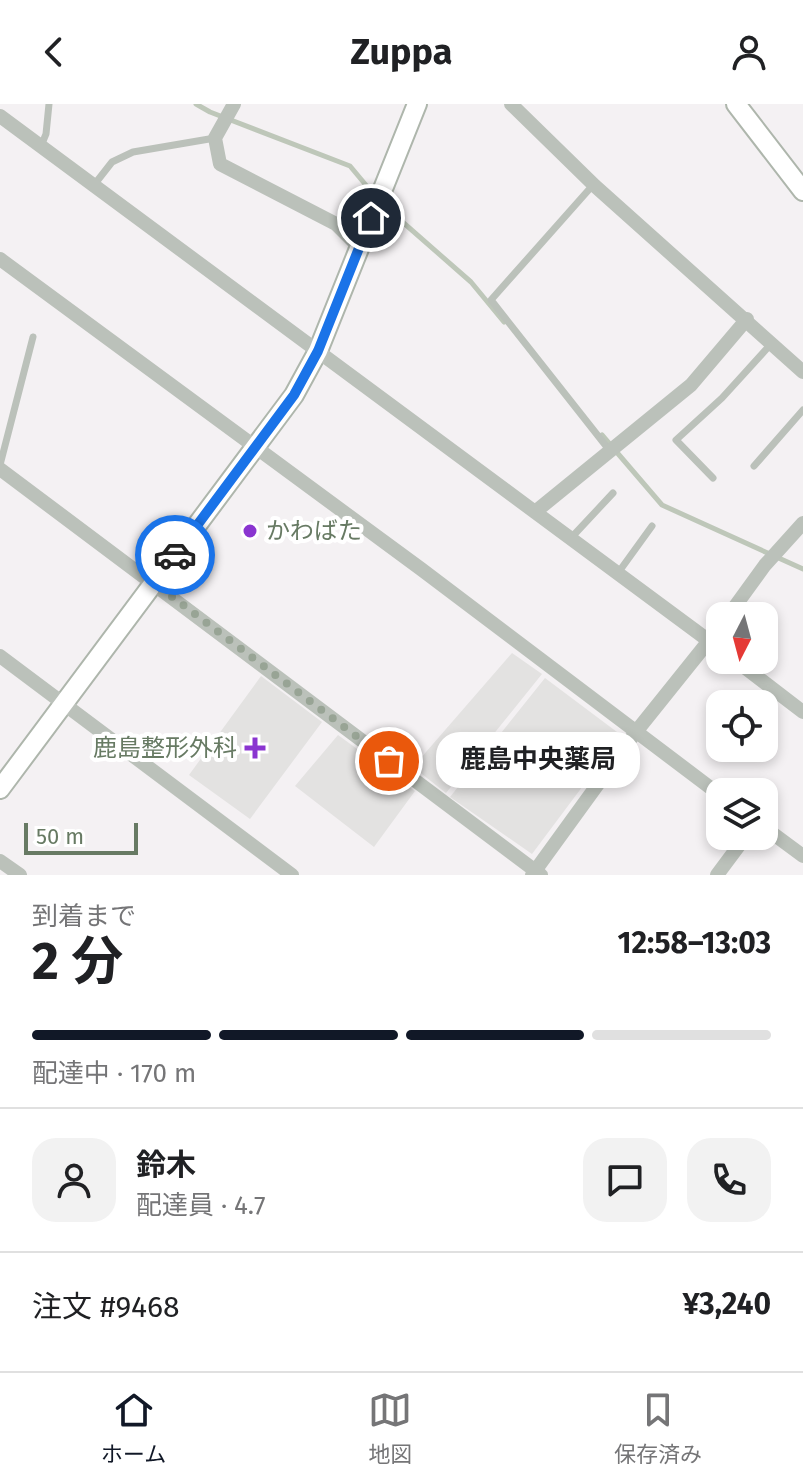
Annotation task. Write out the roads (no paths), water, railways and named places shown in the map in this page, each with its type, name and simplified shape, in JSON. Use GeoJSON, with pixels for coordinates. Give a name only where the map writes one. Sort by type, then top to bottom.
{"type":"FeatureCollection","features":[{"type":"Feature","properties":{"kind":"street"},"geometry":{"type":"LineString","coordinates":[[234,104],[215,138],[220,164],[336,224],[359,247]]}},
{"type":"Feature","properties":{"kind":"street"},"geometry":{"type":"LineString","coordinates":[[0,789],[66,705],[294,395],[318,351],[417,104]]}},
{"type":"Feature","properties":{"kind":"street"},"geometry":{"type":"LineString","coordinates":[[511,104],[594,184],[772,342],[800,363]]}},
{"type":"Feature","properties":{"kind":"street"},"geometry":{"type":"LineString","coordinates":[[736,104],[803,191]]}},
{"type":"Feature","properties":{"kind":"street"},"geometry":{"type":"LineString","coordinates":[[0,116],[706,638]]}},
{"type":"Feature","properties":{"kind":"street"},"geometry":{"type":"LineString","coordinates":[[0,259],[421,569],[706,785]]}},
{"type":"Feature","properties":{"kind":"street"},"geometry":{"type":"LineString","coordinates":[[535,512],[691,385],[747,319]]}},
{"type":"Feature","properties":{"kind":"street"},"geometry":{"type":"LineString","coordinates":[[0,467],[536,874],[635,733],[706,655]]}},
{"type":"Feature","properties":{"kind":"street"},"geometry":{"type":"LineString","coordinates":[[738,602],[765,565],[803,523]]}},
{"type":"Feature","properties":{"kind":"street"},"geometry":{"type":"LineString","coordinates":[[0,656],[292,875]]}},
{"type":"Feature","properties":{"kind":"street"},"geometry":{"type":"LineString","coordinates":[[753,674],[803,712]]}},
{"type":"Feature","properties":{"kind":"street"},"geometry":{"type":"LineString","coordinates":[[778,837],[803,856]]}},
{"type":"Feature","properties":{"kind":"street"},"geometry":{"type":"LineString","coordinates":[[717,875],[736,850]]}},
{"type":"Feature","properties":{"kind":"street"},"geometry":{"type":"LineString","coordinates":[[0,861],[20,875]]}},
{"type":"Feature","properties":{"kind":"lane"},"geometry":{"type":"LineString","coordinates":[[41,146],[46,134],[49,104]]}},
{"type":"Feature","properties":{"kind":"lane"},"geometry":{"type":"LineString","coordinates":[[94,185],[112,162],[133,152],[215,138]]}},
{"type":"Feature","properties":{"kind":"lane"},"geometry":{"type":"LineString","coordinates":[[594,184],[491,300],[610,451]]}},
{"type":"Feature","properties":{"kind":"lane"},"geometry":{"type":"LineString","coordinates":[[0,467],[33,337]]}},
{"type":"Feature","properties":{"kind":"lane"},"geometry":{"type":"LineString","coordinates":[[713,478],[676,440],[722,398],[772,342]]}},
{"type":"Feature","properties":{"kind":"lane"},"geometry":{"type":"LineString","coordinates":[[754,466],[803,410]]}},
{"type":"Feature","properties":{"kind":"lane"},"geometry":{"type":"LineString","coordinates":[[571,538],[613,493]]}},
{"type":"Feature","properties":{"kind":"lane"},"geometry":{"type":"LineString","coordinates":[[618,573],[652,526]]}},
{"type":"Feature","properties":{"kind":"waterway"},"geometry":{"type":"LineString","coordinates":[[196,104],[350,166],[375,196]]}},
{"type":"Feature","properties":{"kind":"waterway"},"geometry":{"type":"LineString","coordinates":[[382,204],[471,282],[504,322]]}},
{"type":"Feature","properties":{"kind":"waterway"},"geometry":{"type":"LineString","coordinates":[[602,435],[662,505],[803,569]]}},
{"type":"Feature","properties":{"kind":"place","name":"かわばた"},"geometry":{"type":"Point","coordinates":[250,531]}},
{"type":"Feature","properties":{"kind":"place","name":"鹿島整形外科"},"geometry":{"type":"Point","coordinates":[255,748]}},
{"type":"Feature","properties":{"kind":"place","name":"鹿島中央薬局"},"geometry":{"type":"Point","coordinates":[389,761]}}]}
